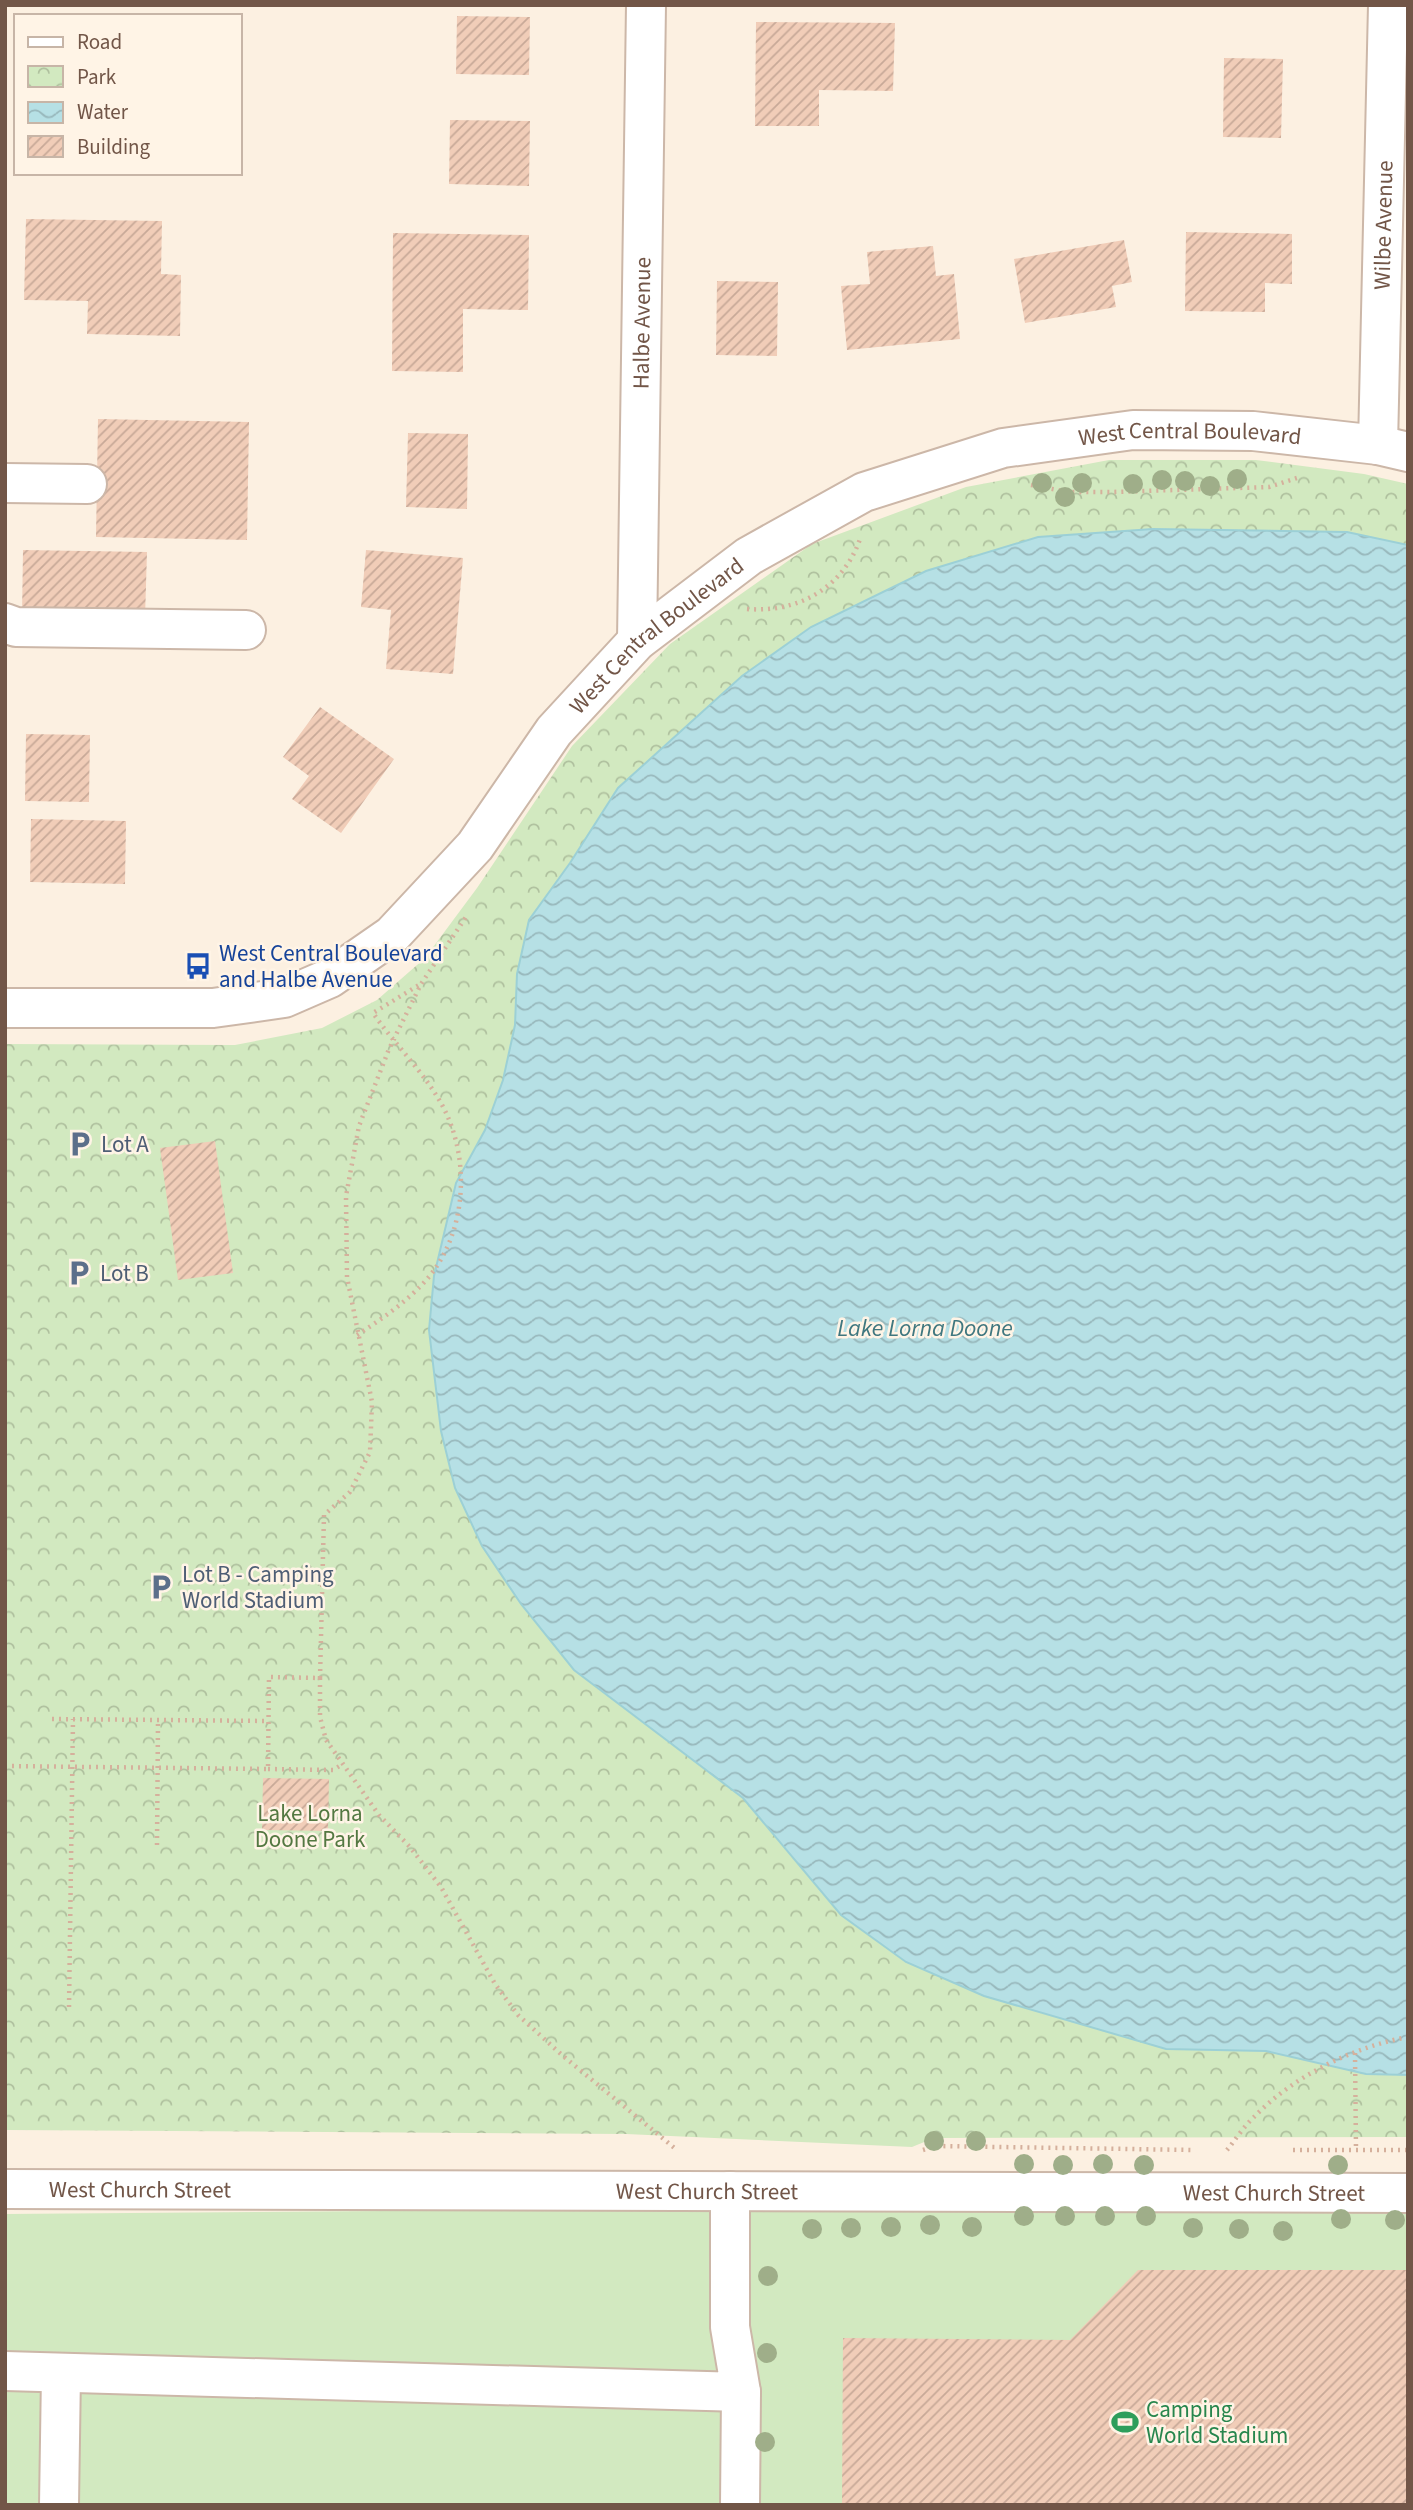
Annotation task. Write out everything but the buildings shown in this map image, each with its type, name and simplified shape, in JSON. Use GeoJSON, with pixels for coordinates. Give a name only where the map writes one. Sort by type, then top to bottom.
{"type":"FeatureCollection","features":[{"type":"Feature","properties":{"kind":"street","name":"Halbe Avenue"},"geometry":{"type":"LineString","coordinates":[[638,640],[646,5]]}},
{"type":"Feature","properties":{"kind":"street","name":"Wilbe Avenue"},"geometry":{"type":"LineString","coordinates":[[1393,449],[1394,25]]}},
{"type":"Feature","properties":{"kind":"street","name":"West Central Boulevard"},"geometry":{"type":"LineString","coordinates":[[5,1008],[213,1008],[284,998],[330,978],[392,935],[475,846],[554,731],[638,640],[750,556],[864,492],[1003,448],[1133,430],[1253,431],[1393,449]]}},
{"type":"Feature","properties":{"kind":"street"},"geometry":{"type":"LineString","coordinates":[[5,483],[87,484]]}},
{"type":"Feature","properties":{"kind":"street"},"geometry":{"type":"LineString","coordinates":[[5,623],[16,627],[246,630]]}},
{"type":"Feature","properties":{"kind":"street","name":"West Church Street"},"geometry":{"type":"LineString","coordinates":[[5,2189],[1408,2193]]}},
{"type":"Feature","properties":{"kind":"street"},"geometry":{"type":"LineString","coordinates":[[730,2191],[730,2327],[741,2392],[740,2505]]}},
{"type":"Feature","properties":{"kind":"street"},"geometry":{"type":"LineString","coordinates":[[5,2371],[741,2392]]}},
{"type":"Feature","properties":{"kind":"street"},"geometry":{"type":"LineString","coordinates":[[59,2505],[61,2373]]}},
{"type":"Feature","properties":{"kind":"path"},"geometry":{"type":"LineString","coordinates":[[1025,482],[1044,489],[1068,492],[1112,492],[1269,487],[1310,474]]}},
{"type":"Feature","properties":{"kind":"path"},"geometry":{"type":"LineString","coordinates":[[744,608],[781,608],[807,600],[829,587],[850,562],[863,532],[853,537]]}},
{"type":"Feature","properties":{"kind":"path"},"geometry":{"type":"LineString","coordinates":[[470,911],[422,984],[393,1041],[359,1126],[346,1196],[347,1277],[372,1402],[370,1452],[350,1492],[324,1515],[320,1717],[326,1740],[379,1815],[410,1847],[441,1887],[495,1984],[518,2015],[678,2151]]}},
{"type":"Feature","properties":{"kind":"path"},"geometry":{"type":"LineString","coordinates":[[357,1335],[399,1306],[428,1277],[447,1246],[459,1208],[460,1161],[455,1138],[439,1099],[373,1013],[422,984]]}},
{"type":"Feature","properties":{"kind":"path"},"geometry":{"type":"LineString","coordinates":[[268,1769],[269,1677],[320,1678]]}},
{"type":"Feature","properties":{"kind":"path"},"geometry":{"type":"LineString","coordinates":[[52,1719],[269,1721]]}},
{"type":"Feature","properties":{"kind":"path"},"geometry":{"type":"LineString","coordinates":[[69,2007],[73,1719]]}},
{"type":"Feature","properties":{"kind":"path"},"geometry":{"type":"LineString","coordinates":[[157,1845],[158,1720]]}},
{"type":"Feature","properties":{"kind":"path"},"geometry":{"type":"LineString","coordinates":[[5,1766],[333,1770],[343,1764]]}},
{"type":"Feature","properties":{"kind":"path"},"geometry":{"type":"LineString","coordinates":[[1227,2150],[1254,2116],[1298,2082],[1354,2053],[1408,2037]]}},
{"type":"Feature","properties":{"kind":"path"},"geometry":{"type":"LineString","coordinates":[[1354,2053],[1356,2150]]}},
{"type":"Feature","properties":{"kind":"green space","name":"Lake Lorna Doone Park"},"geometry":{"type":"Polygon","coordinates":[[[1109,460],[1256,460],[1364,474],[1408,484],[1408,545],[1346,532],[1038,537],[926,571],[811,627],[570,863],[529,920],[517,974],[515,1025],[503,1080],[485,1130],[456,1183],[434,1276],[429,1330],[441,1431],[455,1488],[482,1546],[521,1604],[574,1670],[743,1798],[841,1915],[906,1962],[984,1996],[1166,2049],[1266,2051],[1366,2074],[1408,2075],[1408,2137],[934,2138],[912,2147],[626,2134],[5,2130],[5,1044],[235,1045],[322,1028],[377,1000],[425,958],[477,888],[572,746],[670,644],[812,544],[966,487],[1109,460]]]}},
{"type":"Feature","properties":{"kind":"green space"},"geometry":{"type":"Polygon","coordinates":[[[636,2209],[1408,2210],[1408,2505],[5,2505],[5,2214],[636,2209]]]}},
{"type":"Feature","properties":{"kind":"water","name":"Lake Lorna Doone"},"geometry":{"type":"Polygon","coordinates":[[[1153,529],[1347,532],[1408,545],[1408,2075],[1366,2074],[1266,2051],[1166,2049],[984,1996],[906,1962],[841,1915],[743,1798],[574,1670],[521,1604],[482,1546],[455,1488],[441,1431],[429,1330],[434,1276],[456,1183],[485,1130],[503,1080],[515,1025],[517,974],[529,920],[570,863],[618,788],[742,676],[811,627],[926,571],[1038,537],[1153,529]]]}},
{"type":"Feature","properties":{"kind":"place","name":"West Central Boulevard and Halbe Avenue"},"geometry":{"type":"Point","coordinates":[198,966]}},
{"type":"Feature","properties":{"kind":"place","name":"Lot A"},"geometry":{"type":"Point","coordinates":[80,1144]}},
{"type":"Feature","properties":{"kind":"place","name":"Lot B"},"geometry":{"type":"Point","coordinates":[79,1273]}},
{"type":"Feature","properties":{"kind":"place","name":"Lot B - Camping World Stadium"},"geometry":{"type":"Point","coordinates":[161,1587]}},
{"type":"Feature","properties":{"kind":"place","name":"Camping World Stadium"},"geometry":{"type":"Point","coordinates":[1125,2422]}}]}
